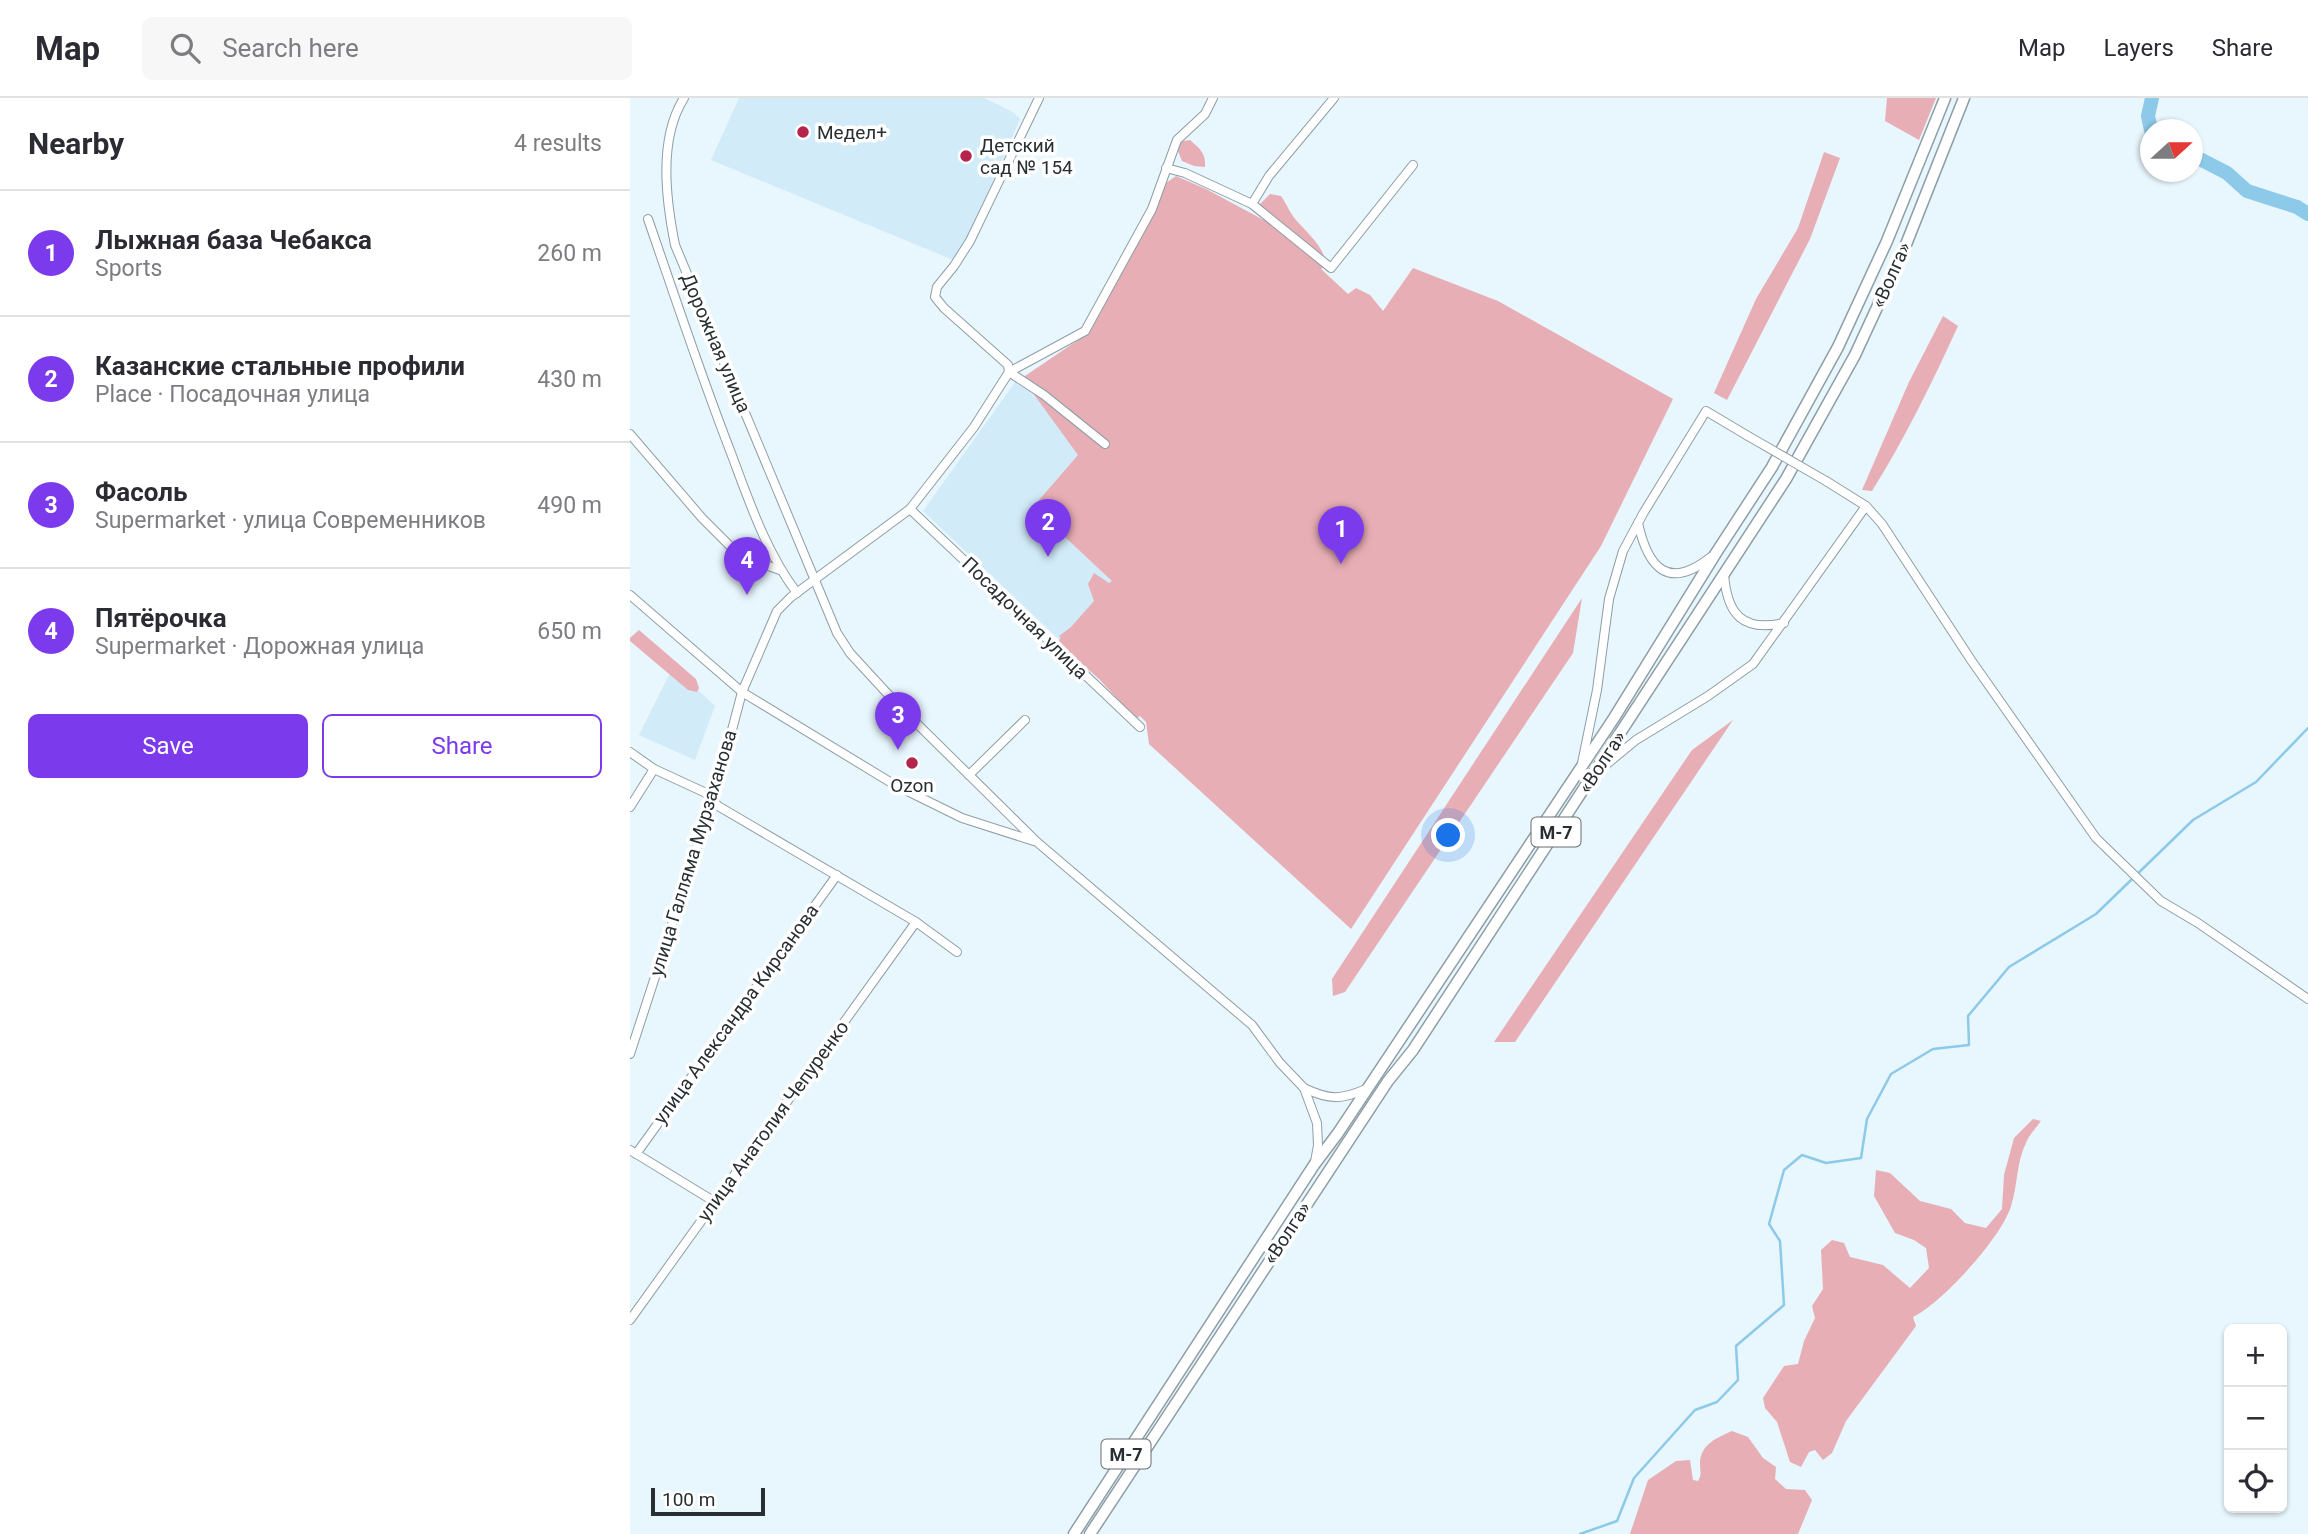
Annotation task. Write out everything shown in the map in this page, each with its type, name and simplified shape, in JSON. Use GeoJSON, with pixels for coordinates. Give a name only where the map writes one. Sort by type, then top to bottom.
{"type":"FeatureCollection","features":[{"type":"Feature","properties":{"kind":"highway","name":"«Волга»"},"geometry":{"type":"LineString","coordinates":[[1074,1534],[1314,1165],[1581,766],[1772,467],[1838,347],[1887,241],[1945,98]]}},
{"type":"Feature","properties":{"kind":"highway","name":"«Волга»"},"geometry":{"type":"LineString","coordinates":[[1090,1534],[1388,1081],[1413,1049],[1594,775],[1786,479],[1855,355],[1905,247],[1964,98]]}},
{"type":"Feature","properties":{"kind":"street","name":"Дорожная улица"},"geometry":{"type":"LineString","coordinates":[[684,98],[672,130],[667,155],[666,189],[675,245],[837,633],[850,653],[896,703],[1037,842],[1252,1025],[1280,1063],[1304,1088]]}},
{"type":"Feature","properties":{"kind":"street"},"geometry":{"type":"LineString","coordinates":[[1039,98],[970,241],[937,287],[935,297],[1008,365],[1009,372],[1044,395],[1105,444]]}},
{"type":"Feature","properties":{"kind":"street"},"geometry":{"type":"LineString","coordinates":[[1009,372],[1085,331],[1152,209],[1177,140],[1205,114],[1213,98]]}},
{"type":"Feature","properties":{"kind":"street"},"geometry":{"type":"LineString","coordinates":[[1252,204],[1269,176],[1334,98]]}},
{"type":"Feature","properties":{"kind":"street"},"geometry":{"type":"LineString","coordinates":[[1166,168],[1185,173],[1252,204],[1331,268],[1413,165]]}},
{"type":"Feature","properties":{"kind":"street"},"geometry":{"type":"LineString","coordinates":[[648,219],[750,503],[780,570],[797,593]]}},
{"type":"Feature","properties":{"kind":"street","name":"улица Галляма Мурзаханова"},"geometry":{"type":"LineString","coordinates":[[630,1054],[713,799],[742,692],[777,611],[797,593],[911,509],[974,427],[1009,372]]}},
{"type":"Feature","properties":{"kind":"street"},"geometry":{"type":"LineString","coordinates":[[1581,766],[1597,690],[1609,599],[1623,551],[1706,411],[1866,506],[1882,524],[1971,660],[2096,838],[2161,901],[2198,923],[2308,999]]}},
{"type":"Feature","properties":{"kind":"street"},"geometry":{"type":"LineString","coordinates":[[630,434],[702,518],[740,556],[780,570]]}},
{"type":"Feature","properties":{"kind":"street"},"geometry":{"type":"LineString","coordinates":[[1594,775],[1636,740],[1708,696],[1753,664],[1866,506]]}},
{"type":"Feature","properties":{"kind":"street","name":"Посадочная улица"},"geometry":{"type":"LineString","coordinates":[[911,509],[1140,727]]}},
{"type":"Feature","properties":{"kind":"street"},"geometry":{"type":"LineString","coordinates":[[1638,523],[1644,547],[1653,562],[1665,571],[1683,573],[1695,569],[1716,553]]}},
{"type":"Feature","properties":{"kind":"street"},"geometry":{"type":"LineString","coordinates":[[1724,574],[1729,602],[1742,620],[1764,627],[1784,623]]}},
{"type":"Feature","properties":{"kind":"street"},"geometry":{"type":"LineString","coordinates":[[630,595],[742,692],[895,785],[962,818],[1037,842]]}},
{"type":"Feature","properties":{"kind":"street"},"geometry":{"type":"LineString","coordinates":[[970,775],[1025,720]]}},
{"type":"Feature","properties":{"kind":"street"},"geometry":{"type":"LineString","coordinates":[[630,752],[654,769],[706,793],[718,806],[916,922],[957,952]]}},
{"type":"Feature","properties":{"kind":"street"},"geometry":{"type":"LineString","coordinates":[[630,807],[654,769]]}},
{"type":"Feature","properties":{"kind":"street","name":"улица Александра Кирсанова"},"geometry":{"type":"LineString","coordinates":[[633,1152],[837,875]]}},
{"type":"Feature","properties":{"kind":"street","name":"улица Анатолия Чепуренко"},"geometry":{"type":"LineString","coordinates":[[630,1320],[916,922]]}},
{"type":"Feature","properties":{"kind":"street"},"geometry":{"type":"LineString","coordinates":[[1304,1088],[1320,1096],[1334,1098],[1349,1097],[1366,1089]]}},
{"type":"Feature","properties":{"kind":"street"},"geometry":{"type":"LineString","coordinates":[[1304,1088],[1317,1123],[1318,1145],[1314,1165]]}},
{"type":"Feature","properties":{"kind":"street"},"geometry":{"type":"LineString","coordinates":[[633,1152],[715,1202]]}},
{"type":"Feature","properties":{"kind":"shaded area"},"geometry":{"type":"Polygon","coordinates":[[[739,98],[984,98],[1013,112],[1020,119],[958,262],[711,160],[739,98]]]}},
{"type":"Feature","properties":{"kind":"shaded area"},"geometry":{"type":"Polygon","coordinates":[[[1887,98],[1936,98],[1919,140],[1885,121],[1887,98]]]}},
{"type":"Feature","properties":{"kind":"shaded area"},"geometry":{"type":"Polygon","coordinates":[[[1190,140],[1203,155],[1205,167],[1182,161],[1176,146],[1190,140]]]}},
{"type":"Feature","properties":{"kind":"shaded area"},"geometry":{"type":"Polygon","coordinates":[[[1824,152],[1840,158],[1810,239],[1727,400],[1714,393],[1756,299],[1798,228],[1824,152]]]}},
{"type":"Feature","properties":{"kind":"shaded area"},"geometry":{"type":"Polygon","coordinates":[[[1176,176],[1273,225],[1302,251],[1296,239],[1260,204],[1270,194],[1281,196],[1322,252],[1327,266],[1321,269],[1348,294],[1356,288],[1370,295],[1383,311],[1413,268],[1498,301],[1673,399],[1601,546],[1351,929],[1149,744],[1146,722],[1140,716],[1136,719],[1099,679],[1057,642],[1061,638],[1059,636],[1071,627],[1094,601],[1088,584],[1094,573],[1109,583],[1112,581],[1033,507],[1078,455],[1022,378],[1090,332],[1166,183],[1176,176]]]}},
{"type":"Feature","properties":{"kind":"shaded area"},"geometry":{"type":"Polygon","coordinates":[[[1943,316],[1958,326],[1918,410],[1884,471],[1872,491],[1862,490],[1909,382],[1943,316]]]}},
{"type":"Feature","properties":{"kind":"shaded area"},"geometry":{"type":"Polygon","coordinates":[[[1016,381],[1096,446],[1188,466],[1106,604],[1065,645],[923,511],[1016,381]]]}},
{"type":"Feature","properties":{"kind":"shaded area"},"geometry":{"type":"Polygon","coordinates":[[[1582,598],[1573,653],[1345,992],[1333,996],[1332,979],[1582,598]]]}},
{"type":"Feature","properties":{"kind":"shaded area"},"geometry":{"type":"Polygon","coordinates":[[[639,630],[696,679],[699,688],[697,692],[688,690],[630,641],[639,630]]]}},
{"type":"Feature","properties":{"kind":"shaded area"},"geometry":{"type":"Polygon","coordinates":[[[673,667],[715,706],[695,760],[639,735],[673,667]]]}},
{"type":"Feature","properties":{"kind":"shaded area"},"geometry":{"type":"Polygon","coordinates":[[[1733,720],[1515,1042],[1494,1042],[1692,750],[1733,720]]]}},
{"type":"Feature","properties":{"kind":"shaded area"},"geometry":{"type":"Polygon","coordinates":[[[2033,1119],[2041,1121],[2023,1151],[2011,1206],[1984,1251],[1939,1298],[1913,1317],[1916,1326],[1846,1421],[1832,1453],[1823,1460],[1815,1450],[1809,1452],[1801,1467],[1790,1462],[1777,1422],[1765,1408],[1763,1398],[1784,1366],[1798,1364],[1804,1341],[1815,1318],[1812,1306],[1823,1289],[1821,1250],[1832,1240],[1844,1243],[1850,1257],[1883,1265],[1910,1288],[1929,1268],[1926,1248],[1895,1233],[1874,1196],[1876,1170],[1890,1173],[1920,1201],[1951,1209],[1965,1223],[1986,1228],[2002,1209],[2004,1175],[2014,1138],[2033,1119]]]}},
{"type":"Feature","properties":{"kind":"shaded area"},"geometry":{"type":"Polygon","coordinates":[[[1732,1431],[1748,1437],[1763,1458],[1776,1467],[1775,1479],[1786,1489],[1805,1490],[1812,1500],[1798,1534],[1630,1534],[1648,1480],[1676,1461],[1690,1460],[1693,1480],[1698,1481],[1703,1451],[1710,1443],[1732,1431]]]}},
{"type":"Feature","properties":{"kind":"waterway"},"geometry":{"type":"LineString","coordinates":[[2149,119],[2152,98]]}},
{"type":"Feature","properties":{"kind":"waterway"},"geometry":{"type":"LineString","coordinates":[[2203,161],[2227,173],[2247,191],[2297,207],[2308,214]]}},
{"type":"Feature","properties":{"kind":"waterway"},"geometry":{"type":"LineString","coordinates":[[1580,1534],[1617,1521],[1634,1478],[1695,1410],[1717,1402],[1738,1380],[1736,1346],[1784,1305],[1780,1241],[1769,1224],[1784,1170],[1802,1155],[1826,1163],[1861,1158],[1867,1119],[1891,1074],[1933,1049],[1969,1045],[1968,1016],[2009,967],[2096,914],[2193,820],[2256,782],[2308,728]]}},
{"type":"Feature","properties":{"kind":"place","name":"Медел+"},"geometry":{"type":"Point","coordinates":[803,132]}},
{"type":"Feature","properties":{"kind":"place","name":"Детский сад № 154"},"geometry":{"type":"Point","coordinates":[966,156]}},
{"type":"Feature","properties":{"kind":"place","name":"Казанские стальные профили"},"geometry":{"type":"Point","coordinates":[1048,557]}},
{"type":"Feature","properties":{"kind":"place","name":"Лыжная база Чебакса"},"geometry":{"type":"Point","coordinates":[1341,564]}},
{"type":"Feature","properties":{"kind":"place","name":"Пятёрочка"},"geometry":{"type":"Point","coordinates":[747,595]}},
{"type":"Feature","properties":{"kind":"place","name":"Фасоль"},"geometry":{"type":"Point","coordinates":[898,750]}},
{"type":"Feature","properties":{"kind":"place","name":"Ozon"},"geometry":{"type":"Point","coordinates":[912,763]}}]}
